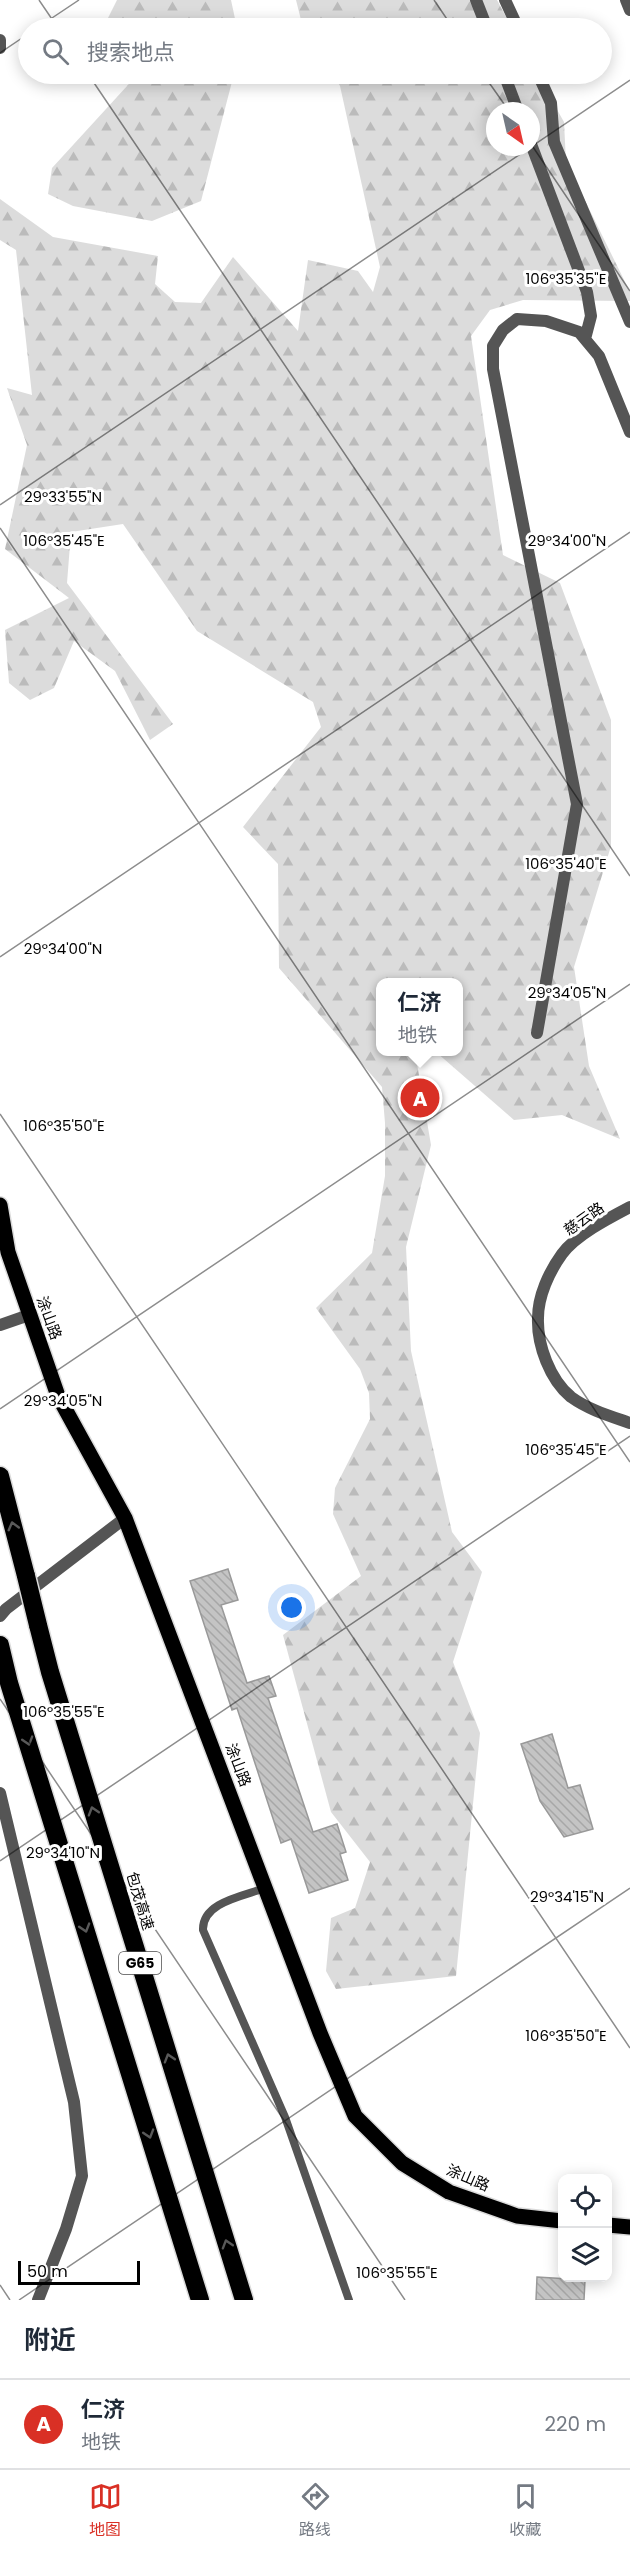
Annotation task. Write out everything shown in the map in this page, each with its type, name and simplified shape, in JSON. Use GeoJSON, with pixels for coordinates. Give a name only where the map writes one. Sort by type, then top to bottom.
{"type":"FeatureCollection","features":[{"type":"Feature","properties":{"kind":"highway","name":"包茂高速"},"geometry":{"type":"LineString","coordinates":[[0,1476],[54,1683],[244,2300]]}},
{"type":"Feature","properties":{"kind":"highway","name":"G65"},"geometry":{"type":"LineString","coordinates":[[0,1645],[13,1694],[200,2300]]}},
{"type":"Feature","properties":{"kind":"main road","name":"涂山路"},"geometry":{"type":"LineString","coordinates":[[0,1205],[2,1228],[8,1252],[58,1396],[125,1518],[320,2033],[354,2116],[402,2163],[449,2192],[517,2216],[558,2221]]}},
{"type":"Feature","properties":{"kind":"main road"},"geometry":{"type":"LineString","coordinates":[[612,2225],[630,2227]]}},
{"type":"Feature","properties":{"kind":"street"},"geometry":{"type":"LineString","coordinates":[[476,0],[483,18]]}},
{"type":"Feature","properties":{"kind":"street"},"geometry":{"type":"LineString","coordinates":[[505,0],[513,18]]}},
{"type":"Feature","properties":{"kind":"street"},"geometry":{"type":"LineString","coordinates":[[626,0],[630,10]]}},
{"type":"Feature","properties":{"kind":"street"},"geometry":{"type":"LineString","coordinates":[[0,39],[0,48]]}},
{"type":"Feature","properties":{"kind":"street"},"geometry":{"type":"LineString","coordinates":[[508,84],[515,102]]}},
{"type":"Feature","properties":{"kind":"street"},"geometry":{"type":"LineString","coordinates":[[542,84],[551,103],[554,142],[630,322]]}},
{"type":"Feature","properties":{"kind":"street"},"geometry":{"type":"LineString","coordinates":[[536,156],[588,292],[591,316],[585,339]]}},
{"type":"Feature","properties":{"kind":"street"},"geometry":{"type":"LineString","coordinates":[[537,1033],[577,804],[493,369],[493,346],[502,330],[517,319],[546,321],[579,332],[599,356],[630,432]]}},
{"type":"Feature","properties":{"kind":"street","name":"慈云路"},"geometry":{"type":"LineString","coordinates":[[630,1207],[591,1229],[563,1253],[544,1287],[538,1319],[543,1349],[553,1376],[570,1396],[594,1411],[630,1423]]}},
{"type":"Feature","properties":{"kind":"street"},"geometry":{"type":"LineString","coordinates":[[0,1325],[29,1315]]}},
{"type":"Feature","properties":{"kind":"street"},"geometry":{"type":"LineString","coordinates":[[0,1616],[6,1609],[125,1518]]}},
{"type":"Feature","properties":{"kind":"street"},"geometry":{"type":"LineString","coordinates":[[0,1793],[74,2102],[82,2176],[66,2229],[38,2300]]}},
{"type":"Feature","properties":{"kind":"lane"},"geometry":{"type":"LineString","coordinates":[[265,1888],[209,1911],[202,1923],[202,1930],[285,2117],[349,2300]]}},
{"type":"Feature","properties":{"kind":"green space"},"geometry":{"type":"Polygon","coordinates":[[[117,0],[231,0],[235,18],[108,18],[117,0]]]}},
{"type":"Feature","properties":{"kind":"green space"},"geometry":{"type":"Polygon","coordinates":[[[296,0],[497,0],[507,18],[300,18],[296,0]]]}},
{"type":"Feature","properties":{"kind":"green space"},"geometry":{"type":"Polygon","coordinates":[[[129,84],[231,84],[201,201],[152,221],[73,206],[48,194],[52,168],[129,84]]]}},
{"type":"Feature","properties":{"kind":"green space"},"geometry":{"type":"Polygon","coordinates":[[[339,84],[543,84],[564,122],[566,162],[630,292],[630,301],[523,300],[490,310],[471,336],[503,555],[560,583],[611,720],[611,846],[574,967],[589,1066],[620,1139],[562,1115],[514,1120],[441,1056],[463,1056],[463,978],[376,978],[376,1056],[416,1056],[431,1145],[406,1247],[411,1351],[452,1532],[482,1572],[453,1662],[480,1733],[456,1976],[336,1989],[326,1971],[331,1918],[355,1908],[370,1862],[331,1812],[283,1635],[361,1576],[333,1514],[335,1488],[370,1419],[369,1393],[360,1369],[316,1308],[372,1253],[385,1176],[385,1123],[382,1087],[279,968],[278,864],[243,827],[321,727],[313,702],[197,631],[123,524],[71,532],[67,583],[173,724],[150,740],[115,671],[74,641],[54,688],[30,700],[9,683],[5,630],[69,598],[5,549],[27,445],[7,388],[32,395],[16,250],[0,240],[0,199],[53,237],[158,256],[155,284],[175,302],[201,303],[233,257],[298,331],[308,260],[358,271],[373,292],[380,267],[339,84]]]}},
{"type":"Feature","properties":{"kind":"building"},"geometry":{"type":"Polygon","coordinates":[[[228,1569],[238,1600],[221,1605],[247,1683],[269,1676],[276,1696],[268,1698],[313,1832],[337,1824],[346,1852],[340,1854],[348,1880],[309,1893],[291,1839],[281,1843],[237,1708],[232,1710],[190,1581],[228,1569]]]}},
{"type":"Feature","properties":{"kind":"building"},"geometry":{"type":"Polygon","coordinates":[[[552,1734],[568,1788],[580,1785],[593,1829],[564,1837],[540,1801],[521,1744],[552,1734]]]}},
{"type":"Feature","properties":{"kind":"building"},"geometry":{"type":"Polygon","coordinates":[[[537,2277],[558,2278],[558,2282],[585,2282],[584,2300],[536,2300],[537,2277]]]}},
{"type":"Feature","properties":{"kind":"place","name":"仁济"},"geometry":{"type":"Point","coordinates":[420,1098]}}]}
